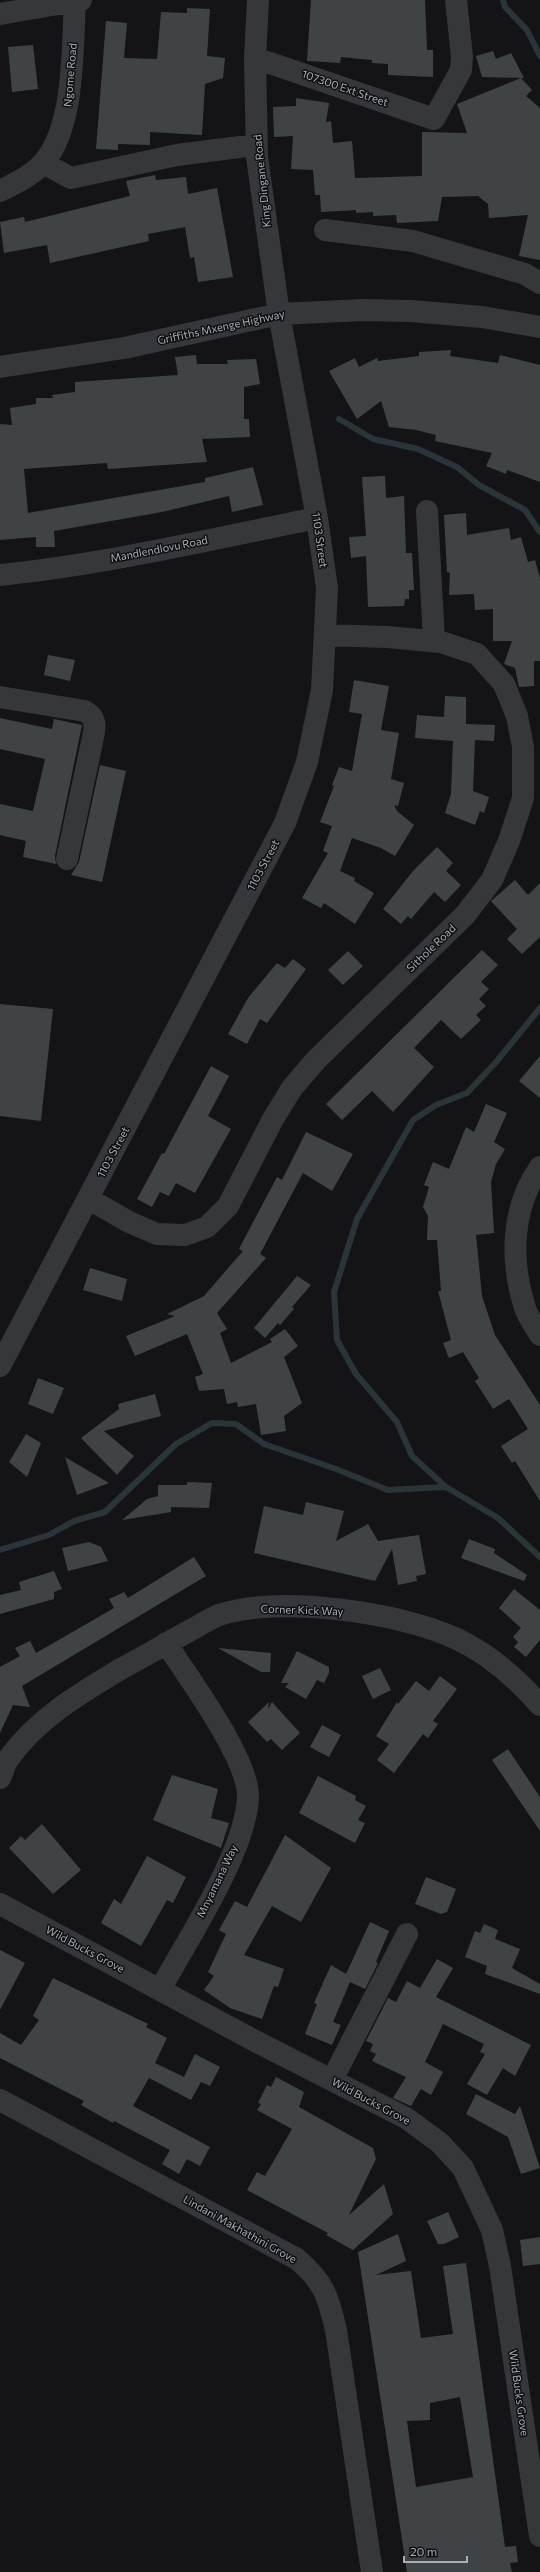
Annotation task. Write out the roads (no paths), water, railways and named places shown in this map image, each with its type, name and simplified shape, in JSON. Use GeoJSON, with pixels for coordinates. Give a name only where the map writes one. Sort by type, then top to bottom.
{"type":"FeatureCollection","features":[{"type":"Feature","properties":{"kind":"street"},"geometry":{"type":"LineString","coordinates":[[0,14],[77,0]]}},
{"type":"Feature","properties":{"kind":"street","name":"Ngome Road"},"geometry":{"type":"LineString","coordinates":[[0,191],[37,170],[52,151],[67,109],[77,0]]}},
{"type":"Feature","properties":{"kind":"street","name":"King Dingane Road"},"geometry":{"type":"LineString","coordinates":[[258,0],[255,58],[256,145],[279,314]]}},
{"type":"Feature","properties":{"kind":"street","name":"107300 Ext Street"},"geometry":{"type":"LineString","coordinates":[[255,58],[434,119],[461,70],[461,43],[456,0]]}},
{"type":"Feature","properties":{"kind":"street"},"geometry":{"type":"LineString","coordinates":[[43,163],[71,178],[177,155],[256,145]]}},
{"type":"Feature","properties":{"kind":"street"},"geometry":{"type":"LineString","coordinates":[[325,230],[413,241],[525,274],[540,283]]}},
{"type":"Feature","properties":{"kind":"street","name":"Griffiths Mxenge Highway"},"geometry":{"type":"LineString","coordinates":[[0,367],[124,348],[279,314],[364,310],[410,311],[482,317],[540,327]]}},
{"type":"Feature","properties":{"kind":"street","name":"1103 Street"},"geometry":{"type":"LineString","coordinates":[[0,1366],[89,1199],[285,822],[307,762],[322,690],[326,636],[327,588],[317,518],[279,314]]}},
{"type":"Feature","properties":{"kind":"street"},"geometry":{"type":"LineString","coordinates":[[427,511],[434,641]]}},
{"type":"Feature","properties":{"kind":"street","name":"Mandlendlovu Road"},"geometry":{"type":"LineString","coordinates":[[0,576],[48,570],[136,554],[317,518]]}},
{"type":"Feature","properties":{"kind":"street","name":"Sithole Road"},"geometry":{"type":"LineString","coordinates":[[89,1199],[129,1222],[157,1234],[185,1235],[208,1227],[228,1206],[273,1119],[292,1088],[316,1060],[465,915],[492,880],[523,798],[523,747],[517,716],[504,684],[477,654],[434,641],[387,637],[326,636]]}},
{"type":"Feature","properties":{"kind":"street"},"geometry":{"type":"LineString","coordinates":[[0,697],[85,711],[92,716],[96,724],[67,859]]}},
{"type":"Feature","properties":{"kind":"street"},"geometry":{"type":"LineString","coordinates":[[540,1167],[523,1195],[516,1230],[518,1279],[526,1310],[540,1335]]}},
{"type":"Feature","properties":{"kind":"street","name":"Corner Kick Way"},"geometry":{"type":"LineString","coordinates":[[0,1778],[8,1759],[47,1718],[86,1690],[166,1643],[218,1616],[249,1608],[287,1607],[355,1612],[418,1624],[458,1639],[502,1668],[521,1684],[540,1705]]}},
{"type":"Feature","properties":{"kind":"street","name":"Mnyamana Way"},"geometry":{"type":"LineString","coordinates":[[161,1988],[228,1866],[242,1830],[248,1796],[240,1768],[229,1742],[166,1643]]}},
{"type":"Feature","properties":{"kind":"street","name":"Wild Bucks Grove"},"geometry":{"type":"LineString","coordinates":[[0,1904],[406,2118],[440,2143],[463,2168],[492,2230],[500,2266],[540,2536]]}},
{"type":"Feature","properties":{"kind":"street"},"geometry":{"type":"LineString","coordinates":[[332,2080],[407,1934]]}},
{"type":"Feature","properties":{"kind":"street","name":"Lindani Makhathini Grove"},"geometry":{"type":"LineString","coordinates":[[0,2100],[297,2259],[316,2275],[329,2300],[336,2330],[372,2572]]}},
{"type":"Feature","properties":{"kind":"waterway"},"geometry":{"type":"LineString","coordinates":[[503,0],[505,7],[527,30],[540,56]]}},
{"type":"Feature","properties":{"kind":"waterway"},"geometry":{"type":"LineString","coordinates":[[339,419],[373,439],[418,449],[457,467],[479,485],[525,510],[540,532]]}},
{"type":"Feature","properties":{"kind":"waterway"},"geometry":{"type":"LineString","coordinates":[[540,1008],[497,1061],[467,1093],[436,1105],[413,1120],[357,1219],[334,1292],[337,1340],[356,1374],[397,1422],[412,1456],[446,1487],[498,1518],[540,1557]]}},
{"type":"Feature","properties":{"kind":"waterway"},"geometry":{"type":"LineString","coordinates":[[0,1550],[49,1535],[74,1521],[105,1512],[176,1444],[212,1423],[236,1424],[264,1444],[336,1469],[388,1490],[446,1487]]}}]}
